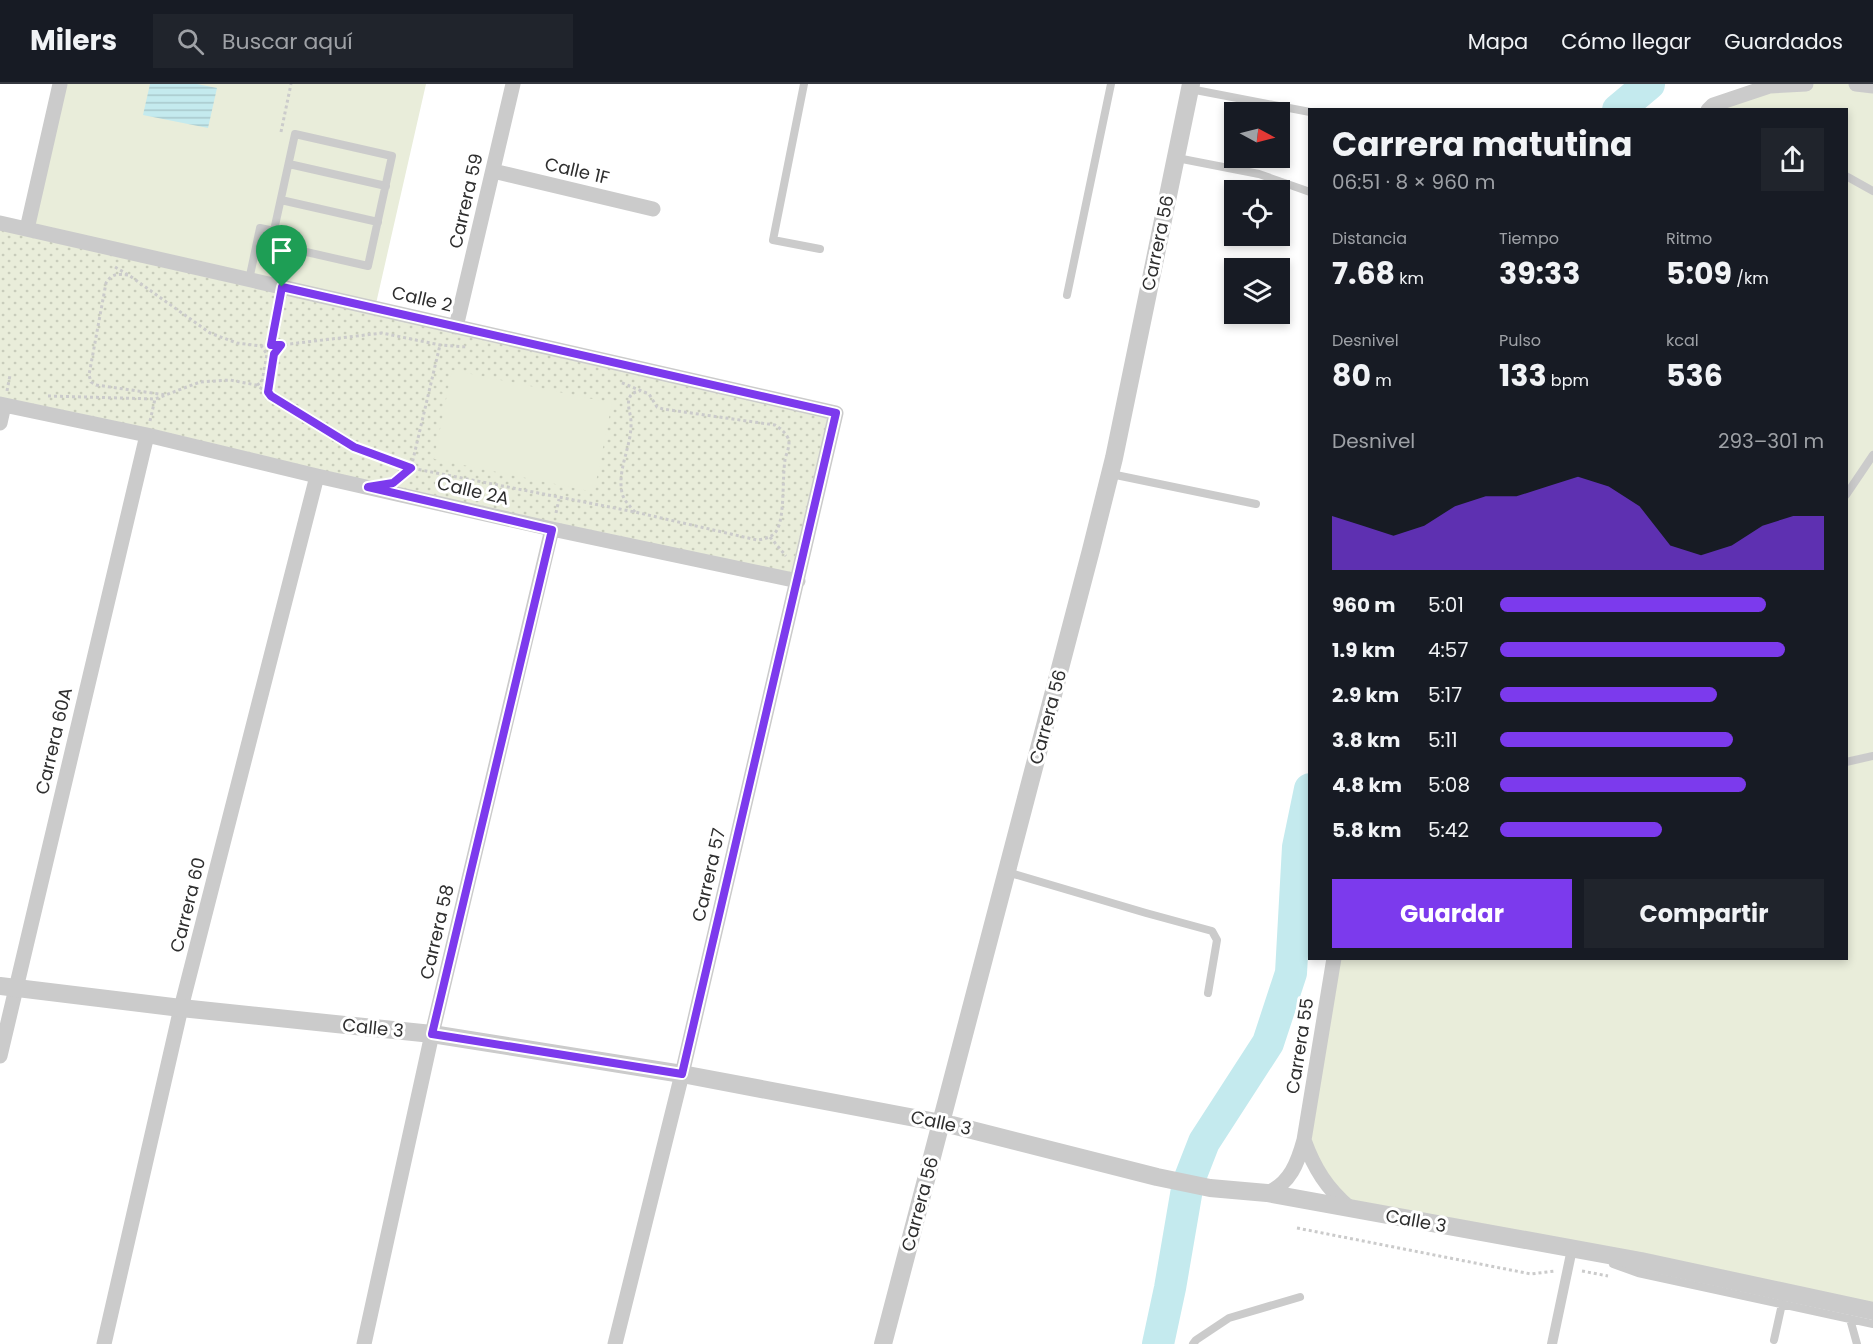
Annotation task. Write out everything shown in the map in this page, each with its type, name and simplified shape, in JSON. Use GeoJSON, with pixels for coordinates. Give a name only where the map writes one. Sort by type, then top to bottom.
{"type":"FeatureCollection","features":[{"type":"Feature","properties":{"kind":"street"},"geometry":{"type":"LineString","coordinates":[[27,229],[60,84]]}},
{"type":"Feature","properties":{"kind":"street","name":"Carrera 59"},"geometry":{"type":"LineString","coordinates":[[456,327],[513,84]]}},
{"type":"Feature","properties":{"kind":"street"},"geometry":{"type":"LineString","coordinates":[[1710,108],[1770,85],[1806,84]]}},
{"type":"Feature","properties":{"kind":"street"},"geometry":{"type":"LineString","coordinates":[[1856,84],[1873,86]]}},
{"type":"Feature","properties":{"kind":"street","name":"Carrera 56"},"geometry":{"type":"LineString","coordinates":[[883,1344],[1110,473],[1190,86]]}},
{"type":"Feature","properties":{"kind":"street","name":"Calle 1F"},"geometry":{"type":"LineString","coordinates":[[493,171],[653,209]]}},
{"type":"Feature","properties":{"kind":"street","name":"Calle 2"},"geometry":{"type":"LineString","coordinates":[[0,223],[836,413]]}},
{"type":"Feature","properties":{"kind":"street"},"geometry":{"type":"LineString","coordinates":[[0,423],[2,405]]}},
{"type":"Feature","properties":{"kind":"street","name":"Calle 2A"},"geometry":{"type":"LineString","coordinates":[[2,405],[147,435],[552,530],[798,581]]}},
{"type":"Feature","properties":{"kind":"street","name":"Carrera 57"},"geometry":{"type":"LineString","coordinates":[[615,1344],[682,1074],[836,413]]}},
{"type":"Feature","properties":{"kind":"street","name":"Carrera 60A"},"geometry":{"type":"LineString","coordinates":[[0,1056],[8,987],[147,435]]}},
{"type":"Feature","properties":{"kind":"street","name":"Carrera 60"},"geometry":{"type":"LineString","coordinates":[[104,1344],[181,1008],[316,476]]}},
{"type":"Feature","properties":{"kind":"street","name":"Carrera 58"},"geometry":{"type":"LineString","coordinates":[[364,1344],[432,1034],[552,530]]}},
{"type":"Feature","properties":{"kind":"street","name":"Carrera 55"},"geometry":{"type":"LineString","coordinates":[[1266,1193],[1280,1185],[1297,1165],[1304,1140],[1334,960]]}},
{"type":"Feature","properties":{"kind":"street","name":"Calle 3"},"geometry":{"type":"LineString","coordinates":[[8,987],[181,1008],[432,1034],[682,1074],[941,1123],[1210,1188],[1266,1193],[1572,1249],[1873,1311]]}},
{"type":"Feature","properties":{"kind":"street"},"geometry":{"type":"LineString","coordinates":[[1304,1140],[1311,1160],[1322,1179],[1335,1196],[1352,1210]]}},
{"type":"Feature","properties":{"kind":"street"},"geometry":{"type":"LineString","coordinates":[[1552,1344],[1572,1249]]}},
{"type":"Feature","properties":{"kind":"lane"},"geometry":{"type":"LineString","coordinates":[[804,84],[773,240],[820,249]]}},
{"type":"Feature","properties":{"kind":"lane"},"geometry":{"type":"LineString","coordinates":[[1067,295],[1111,84]]}},
{"type":"Feature","properties":{"kind":"lane"},"geometry":{"type":"LineString","coordinates":[[1190,86],[1308,112]]}},
{"type":"Feature","properties":{"kind":"lane"},"geometry":{"type":"LineString","coordinates":[[296,134],[392,156],[386,186],[368,266],[271,244],[296,134]]}},
{"type":"Feature","properties":{"kind":"lane"},"geometry":{"type":"LineString","coordinates":[[1176,157],[1259,174],[1308,191]]}},
{"type":"Feature","properties":{"kind":"lane"},"geometry":{"type":"LineString","coordinates":[[289,164],[386,186]]}},
{"type":"Feature","properties":{"kind":"lane"},"geometry":{"type":"LineString","coordinates":[[1848,177],[1873,191]]}},
{"type":"Feature","properties":{"kind":"lane"},"geometry":{"type":"LineString","coordinates":[[281,200],[378,222]]}},
{"type":"Feature","properties":{"kind":"lane"},"geometry":{"type":"LineString","coordinates":[[249,280],[260,228],[274,231]]}},
{"type":"Feature","properties":{"kind":"lane"},"geometry":{"type":"LineString","coordinates":[[1848,492],[1873,455]]}},
{"type":"Feature","properties":{"kind":"lane"},"geometry":{"type":"LineString","coordinates":[[1110,473],[1256,504]]}},
{"type":"Feature","properties":{"kind":"lane"},"geometry":{"type":"LineString","coordinates":[[1848,762],[1873,756]]}},
{"type":"Feature","properties":{"kind":"lane"},"geometry":{"type":"LineString","coordinates":[[1007,872],[1212,931],[1217,940],[1208,993]]}},
{"type":"Feature","properties":{"kind":"lane"},"geometry":{"type":"LineString","coordinates":[[1572,1249],[1638,1273],[1873,1324]]}},
{"type":"Feature","properties":{"kind":"lane"},"geometry":{"type":"LineString","coordinates":[[1193,1344],[1229,1318],[1300,1297]]}},
{"type":"Feature","properties":{"kind":"lane"},"geometry":{"type":"LineString","coordinates":[[1774,1340],[1782,1304]]}},
{"type":"Feature","properties":{"kind":"lane"},"geometry":{"type":"LineString","coordinates":[[1850,1319],[1857,1344]]}},
{"type":"Feature","properties":{"kind":"path"},"geometry":{"type":"LineString","coordinates":[[279,141],[291,84]]}},
{"type":"Feature","properties":{"kind":"path"},"geometry":{"type":"LineString","coordinates":[[110,264],[210,333],[237,343],[261,346],[281,345],[382,333],[440,345],[473,348]]}},
{"type":"Feature","properties":{"kind":"path"},"geometry":{"type":"LineString","coordinates":[[130,276],[116,274],[106,283],[90,375],[91,382],[96,385],[168,395]]}},
{"type":"Feature","properties":{"kind":"path"},"geometry":{"type":"LineString","coordinates":[[271,345],[282,287]]}},
{"type":"Feature","properties":{"kind":"path"},"geometry":{"type":"LineString","coordinates":[[368,487],[393,483],[411,468],[440,345],[456,327]]}},
{"type":"Feature","properties":{"kind":"path"},"geometry":{"type":"LineString","coordinates":[[271,396],[268,386],[274,354],[281,345]]}},
{"type":"Feature","properties":{"kind":"path"},"geometry":{"type":"LineString","coordinates":[[256,385],[262,382],[267,354],[261,346]]}},
{"type":"Feature","properties":{"kind":"path"},"geometry":{"type":"LineString","coordinates":[[40,395],[155,399],[200,382],[230,380],[256,385],[354,447],[411,468],[635,512],[758,540],[770,537],[777,529],[780,520],[785,460],[789,445],[788,437],[782,430],[775,425],[663,409],[657,406],[649,394],[615,380]]}},
{"type":"Feature","properties":{"kind":"path"},"geometry":{"type":"LineString","coordinates":[[0,387],[17,392]]}},
{"type":"Feature","properties":{"kind":"path"},"geometry":{"type":"LineString","coordinates":[[635,512],[622,495],[621,480],[631,425],[628,404],[630,396],[642,390]]}},
{"type":"Feature","properties":{"kind":"path"},"geometry":{"type":"LineString","coordinates":[[147,435],[155,399]]}},
{"type":"Feature","properties":{"kind":"path"},"geometry":{"type":"LineString","coordinates":[[1298,1228],[1531,1274],[1568,1269],[1614,1277]]}},
{"type":"Feature","properties":{"kind":"green space"},"geometry":{"type":"Polygon","coordinates":[[[60,84],[426,84],[375,308],[27,229],[60,84]]]}},
{"type":"Feature","properties":{"kind":"green space"},"geometry":{"type":"Polygon","coordinates":[[[1806,84],[1873,86],[1873,1311],[1352,1210],[1304,1140],[1334,960],[1848,960],[1848,108],[1712,108],[1806,84]]]}},
{"type":"Feature","properties":{"kind":"green space"},"geometry":{"type":"Polygon","coordinates":[[[0,223],[836,413],[798,581],[0,404],[0,223]]]}},
{"type":"Feature","properties":{"kind":"green space"},"geometry":{"type":"Polygon","coordinates":[[[452,370],[612,403],[594,492],[434,459],[452,370]]]}},
{"type":"Feature","properties":{"kind":"water"},"geometry":{"type":"Polygon","coordinates":[[[150,84],[197,84],[217,88],[208,128],[143,115],[150,84]]]}},
{"type":"Feature","properties":{"kind":"waterway"},"geometry":{"type":"LineString","coordinates":[[1620,108],[1649,84]]}},
{"type":"Feature","properties":{"kind":"waterway"},"geometry":{"type":"LineString","coordinates":[[1158,1344],[1188,1183],[1204,1142],[1268,1043],[1291,973],[1298,847],[1308,799]]}},
{"type":"Feature","properties":{"kind":"route"},"geometry":{"type":"LineString","coordinates":[[282,287],[836,413],[682,1074],[432,1034],[552,530],[368,487],[393,483],[411,468],[354,447],[268,392],[274,354],[281,345],[271,345],[282,287]]}}]}
